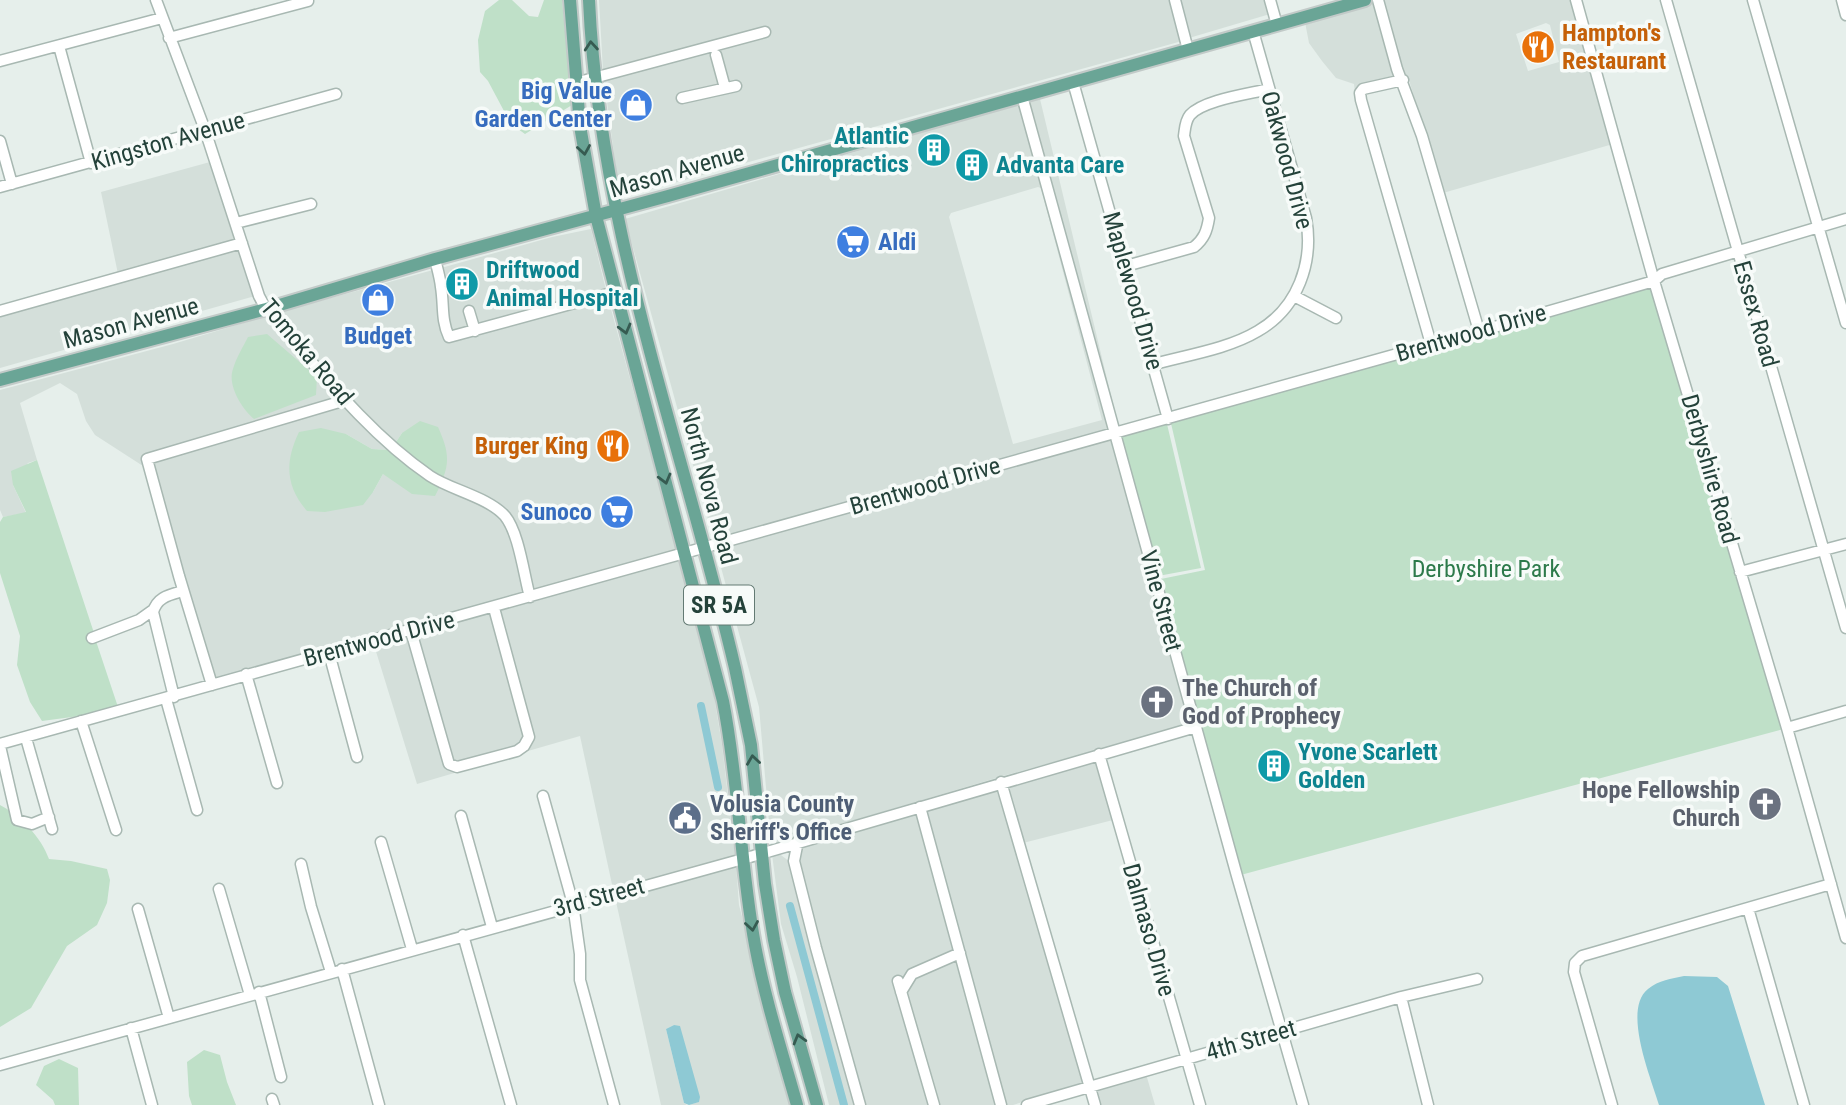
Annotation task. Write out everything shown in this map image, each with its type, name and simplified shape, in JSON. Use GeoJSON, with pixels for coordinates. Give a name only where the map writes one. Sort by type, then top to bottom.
{"type":"FeatureCollection","features":[{"type":"Feature","properties":{"kind":"main road","name":"North Nova Road"},"geometry":{"type":"LineString","coordinates":[[570,0],[575,83],[596,216],[727,723],[737,789],[743,859],[761,972],[797,1105]]}},
{"type":"Feature","properties":{"kind":"main road","name":"North Nova Road"},"geometry":{"type":"LineString","coordinates":[[589,0],[594,78],[615,211],[730,643],[747,722],[770,914],[779,966],[817,1105]]}},
{"type":"Feature","properties":{"kind":"main road","name":"Mason Avenue"},"geometry":{"type":"LineString","coordinates":[[0,380],[266,309],[435,259],[1365,0]]}},
{"type":"Feature","properties":{"kind":"main road"},"geometry":{"type":"LineString","coordinates":[[647,413],[664,435],[675,442]]}},
{"type":"Feature","properties":{"kind":"street","name":"Tomoka Road"},"geometry":{"type":"LineString","coordinates":[[156,0],[205,130],[259,296],[266,309],[381,436],[431,477],[485,503],[505,516],[514,533],[530,597]]}},
{"type":"Feature","properties":{"kind":"street"},"geometry":{"type":"LineString","coordinates":[[1175,0],[1188,50]]}},
{"type":"Feature","properties":{"kind":"street"},"geometry":{"type":"LineString","coordinates":[[1270,0],[1277,25]]}},
{"type":"Feature","properties":{"kind":"street"},"geometry":{"type":"LineString","coordinates":[[1378,0],[1479,331]]}},
{"type":"Feature","properties":{"kind":"street","name":"Derbyshire Road"},"geometry":{"type":"LineString","coordinates":[[1576,0],[1654,281],[1787,728],[1830,884],[1842,910],[1846,938]]}},
{"type":"Feature","properties":{"kind":"street","name":"Essex Road"},"geometry":{"type":"LineString","coordinates":[[1666,0],[1846,628]]}},
{"type":"Feature","properties":{"kind":"street"},"geometry":{"type":"LineString","coordinates":[[1753,0],[1846,323]]}},
{"type":"Feature","properties":{"kind":"street"},"geometry":{"type":"LineString","coordinates":[[1842,0],[1846,15]]}},
{"type":"Feature","properties":{"kind":"street"},"geometry":{"type":"LineString","coordinates":[[169,38],[308,1]]}},
{"type":"Feature","properties":{"kind":"street"},"geometry":{"type":"LineString","coordinates":[[0,61],[162,18]]}},
{"type":"Feature","properties":{"kind":"street","name":"Oakwood Drive"},"geometry":{"type":"LineString","coordinates":[[1154,364],[1237,341],[1257,332],[1270,323],[1294,296],[1306,267],[1309,234],[1253,31]]}},
{"type":"Feature","properties":{"kind":"street"},"geometry":{"type":"LineString","coordinates":[[575,83],[765,32]]}},
{"type":"Feature","properties":{"kind":"street"},"geometry":{"type":"LineString","coordinates":[[59,46],[91,163]]}},
{"type":"Feature","properties":{"kind":"street"},"geometry":{"type":"LineString","coordinates":[[716,55],[725,88]]}},
{"type":"Feature","properties":{"kind":"street"},"geometry":{"type":"LineString","coordinates":[[1403,80],[1363,89],[1361,100],[1431,344]]}},
{"type":"Feature","properties":{"kind":"street","name":"Maplewood Drive"},"geometry":{"type":"LineString","coordinates":[[1073,82],[1168,419]]}},
{"type":"Feature","properties":{"kind":"street"},"geometry":{"type":"LineString","coordinates":[[682,98],[736,86]]}},
{"type":"Feature","properties":{"kind":"street"},"geometry":{"type":"LineString","coordinates":[[1126,266],[1194,247],[1203,240],[1209,218],[1184,136],[1191,114],[1215,103],[1269,89]]}},
{"type":"Feature","properties":{"kind":"street","name":"Kingston Avenue"},"geometry":{"type":"LineString","coordinates":[[0,187],[336,94]]}},
{"type":"Feature","properties":{"kind":"street","name":"Vine Street"},"geometry":{"type":"LineString","coordinates":[[1022,96],[1303,1105]]}},
{"type":"Feature","properties":{"kind":"street"},"geometry":{"type":"LineString","coordinates":[[0,141],[12,184]]}},
{"type":"Feature","properties":{"kind":"street"},"geometry":{"type":"LineString","coordinates":[[236,223],[311,204]]}},
{"type":"Feature","properties":{"kind":"street","name":"Brentwood Drive"},"geometry":{"type":"LineString","coordinates":[[0,745],[1479,331],[1654,281],[1662,274],[1846,219]]}},
{"type":"Feature","properties":{"kind":"street"},"geometry":{"type":"LineString","coordinates":[[0,311],[242,243]]}},
{"type":"Feature","properties":{"kind":"street"},"geometry":{"type":"LineString","coordinates":[[435,259],[442,289],[444,326],[449,337],[615,292]]}},
{"type":"Feature","properties":{"kind":"street"},"geometry":{"type":"LineString","coordinates":[[1294,296],[1336,318]]}},
{"type":"Feature","properties":{"kind":"street"},"geometry":{"type":"LineString","coordinates":[[469,311],[475,331]]}},
{"type":"Feature","properties":{"kind":"street"},"geometry":{"type":"LineString","coordinates":[[212,685],[147,459],[346,400]]}},
{"type":"Feature","properties":{"kind":"street"},"geometry":{"type":"LineString","coordinates":[[1740,572],[1846,544]]}},
{"type":"Feature","properties":{"kind":"street"},"geometry":{"type":"LineString","coordinates":[[92,638],[139,620],[153,610],[163,597],[183,591]]}},
{"type":"Feature","properties":{"kind":"street"},"geometry":{"type":"LineString","coordinates":[[411,631],[449,764],[457,767],[517,751],[529,737],[494,608]]}},
{"type":"Feature","properties":{"kind":"street"},"geometry":{"type":"LineString","coordinates":[[153,610],[170,698],[197,810]]}},
{"type":"Feature","properties":{"kind":"street"},"geometry":{"type":"LineString","coordinates":[[328,653],[357,757]]}},
{"type":"Feature","properties":{"kind":"street"},"geometry":{"type":"LineString","coordinates":[[246,674],[277,783]]}},
{"type":"Feature","properties":{"kind":"street"},"geometry":{"type":"LineString","coordinates":[[1787,728],[1846,711]]}},
{"type":"Feature","properties":{"kind":"street"},"geometry":{"type":"LineString","coordinates":[[82,721],[116,830]]}},
{"type":"Feature","properties":{"kind":"street","name":"3rd Street"},"geometry":{"type":"LineString","coordinates":[[0,1065],[743,859],[1196,727]]}},
{"type":"Feature","properties":{"kind":"street"},"geometry":{"type":"LineString","coordinates":[[26,738],[52,829]]}},
{"type":"Feature","properties":{"kind":"street"},"geometry":{"type":"LineString","coordinates":[[0,745],[17,820],[32,824],[49,817]]}},
{"type":"Feature","properties":{"kind":"street","name":"Dalmaso Drive"},"geometry":{"type":"LineString","coordinates":[[1099,754],[1200,1105]]}},
{"type":"Feature","properties":{"kind":"street"},"geometry":{"type":"LineString","coordinates":[[1002,782],[1095,1105]]}},
{"type":"Feature","properties":{"kind":"street"},"geometry":{"type":"LineString","coordinates":[[543,796],[573,904],[580,954],[580,980],[614,1105]]}},
{"type":"Feature","properties":{"kind":"street"},"geometry":{"type":"LineString","coordinates":[[920,807],[1001,1105]]}},
{"type":"Feature","properties":{"kind":"street"},"geometry":{"type":"LineString","coordinates":[[461,816],[492,927]]}},
{"type":"Feature","properties":{"kind":"street"},"geometry":{"type":"LineString","coordinates":[[799,841],[794,860],[860,1105]]}},
{"type":"Feature","properties":{"kind":"street"},"geometry":{"type":"LineString","coordinates":[[381,842],[412,949]]}},
{"type":"Feature","properties":{"kind":"street"},"geometry":{"type":"LineString","coordinates":[[778,848],[794,860]]}},
{"type":"Feature","properties":{"kind":"street"},"geometry":{"type":"LineString","coordinates":[[301,863],[331,972]]}},
{"type":"Feature","properties":{"kind":"street"},"geometry":{"type":"LineString","coordinates":[[1612,1105],[1574,972],[1575,963],[1582,956],[1830,884]]}},
{"type":"Feature","properties":{"kind":"street"},"geometry":{"type":"LineString","coordinates":[[219,889],[281,1077]]}},
{"type":"Feature","properties":{"kind":"street"},"geometry":{"type":"LineString","coordinates":[[1748,908],[1804,1105]]}},
{"type":"Feature","properties":{"kind":"street"},"geometry":{"type":"LineString","coordinates":[[138,909],[169,1018]]}},
{"type":"Feature","properties":{"kind":"street"},"geometry":{"type":"LineString","coordinates":[[463,935],[511,1105]]}},
{"type":"Feature","properties":{"kind":"street"},"geometry":{"type":"LineString","coordinates":[[901,992],[912,974],[960,953]]}},
{"type":"Feature","properties":{"kind":"street"},"geometry":{"type":"LineString","coordinates":[[342,969],[379,1105]]}},
{"type":"Feature","properties":{"kind":"street","name":"4th Street"},"geometry":{"type":"LineString","coordinates":[[1027,1105],[1282,1031],[1477,979]]}},
{"type":"Feature","properties":{"kind":"street"},"geometry":{"type":"LineString","coordinates":[[898,981],[934,1105]]}},
{"type":"Feature","properties":{"kind":"street"},"geometry":{"type":"LineString","coordinates":[[1401,998],[1428,1105]]}},
{"type":"Feature","properties":{"kind":"street"},"geometry":{"type":"LineString","coordinates":[[131,1028],[152,1105]]}},
{"type":"Feature","properties":{"kind":"shaded area"},"geometry":{"type":"Polygon","coordinates":[[[599,0],[1171,0],[1182,41],[620,198],[604,80],[769,35],[767,27],[603,71],[599,0]],[[718,50],[712,53],[720,85],[678,95],[679,103],[740,89],[739,81],[727,83],[718,50]]]}},
{"type":"Feature","properties":{"kind":"shaded area"},"geometry":{"type":"Polygon","coordinates":[[[1179,0],[1266,0],[1270,14],[1189,38],[1179,0]]]}},
{"type":"Feature","properties":{"kind":"shaded area"},"geometry":{"type":"Polygon","coordinates":[[[1572,0],[1613,144],[1443,193],[1409,80],[1400,67],[1382,1],[1572,0]],[[1546,23],[1516,34],[1528,71],[1559,62],[1550,25],[1546,23]]]}},
{"type":"Feature","properties":{"kind":"shaded area"},"geometry":{"type":"Polygon","coordinates":[[[1375,3],[1396,77],[1355,94],[1354,84],[1336,78],[1309,43],[1305,22],[1375,3]]]}},
{"type":"Feature","properties":{"kind":"shaded area"},"geometry":{"type":"Polygon","coordinates":[[[1040,99],[1119,429],[1028,102],[1040,99]]]}},
{"type":"Feature","properties":{"kind":"shaded area"},"geometry":{"type":"Polygon","coordinates":[[[1020,104],[1110,431],[714,541],[625,219],[1020,104]],[[1041,188],[951,213],[949,217],[1013,444],[1102,420],[1041,188]]]}},
{"type":"Feature","properties":{"kind":"shaded area"},"geometry":{"type":"Polygon","coordinates":[[[210,162],[237,240],[118,274],[101,192],[210,162]]]}},
{"type":"Feature","properties":{"kind":"shaded area"},"geometry":{"type":"Polygon","coordinates":[[[591,229],[606,290],[477,326],[471,306],[464,309],[470,328],[451,332],[447,324],[441,268],[591,229]]]}},
{"type":"Feature","properties":{"kind":"shaded area"},"geometry":{"type":"Polygon","coordinates":[[[240,248],[255,296],[0,368],[0,315],[240,248]]]}},
{"type":"Feature","properties":{"kind":"shaded area"},"geometry":{"type":"Polygon","coordinates":[[[433,270],[438,289],[440,326],[448,343],[608,298],[677,551],[532,592],[508,513],[443,478],[402,433],[396,442],[384,432],[349,398],[276,313],[433,270]]]}},
{"type":"Feature","properties":{"kind":"shaded area"},"geometry":{"type":"Polygon","coordinates":[[[267,316],[338,398],[143,456],[149,480],[143,466],[95,435],[86,421],[77,394],[60,383],[20,403],[37,460],[28,463],[13,485],[26,513],[3,517],[0,510],[0,390],[267,316]]]}},
{"type":"Feature","properties":{"kind":"shaded area"},"geometry":{"type":"Polygon","coordinates":[[[345,405],[390,450],[372,449],[346,434],[373,492],[383,474],[440,486],[502,519],[510,535],[525,594],[215,680],[182,575],[152,462],[345,405]]]}},
{"type":"Feature","properties":{"kind":"shaded area"},"geometry":{"type":"Polygon","coordinates":[[[1112,439],[1191,724],[771,845],[759,707],[716,549],[1112,439]]]}},
{"type":"Feature","properties":{"kind":"shaded area"},"geometry":{"type":"Polygon","coordinates":[[[679,560],[713,690],[735,856],[613,889],[580,736],[521,753],[528,748],[499,611],[679,560]]]}},
{"type":"Feature","properties":{"kind":"shaded area"},"geometry":{"type":"Polygon","coordinates":[[[491,613],[525,737],[516,747],[457,763],[452,760],[416,634],[491,613]]]}},
{"type":"Feature","properties":{"kind":"shaded area"},"geometry":{"type":"Polygon","coordinates":[[[408,636],[445,765],[478,766],[417,784],[374,645],[408,636]]]}},
{"type":"Feature","properties":{"kind":"shaded area"},"geometry":{"type":"Polygon","coordinates":[[[1096,759],[1113,820],[1023,843],[1006,785],[1096,759]]]}},
{"type":"Feature","properties":{"kind":"shaded area"},"geometry":{"type":"Polygon","coordinates":[[[999,787],[1085,1083],[1013,1105],[1005,1105],[925,810],[999,787]]]}},
{"type":"Feature","properties":{"kind":"shaded area"},"geometry":{"type":"Polygon","coordinates":[[[918,812],[997,1105],[938,1105],[900,976],[893,979],[930,1105],[864,1105],[847,1048],[798,862],[801,845],[918,812]]]}},
{"type":"Feature","properties":{"kind":"shaded area"},"geometry":{"type":"Polygon","coordinates":[[[777,852],[790,862],[856,1105],[829,1105],[781,924],[772,854],[777,852]]]}},
{"type":"Feature","properties":{"kind":"shaded area"},"geometry":{"type":"Polygon","coordinates":[[[736,865],[739,905],[791,1105],[689,1105],[698,1102],[674,1025],[666,1029],[684,1103],[687,1105],[661,1105],[615,897],[736,865]]]}},
{"type":"Feature","properties":{"kind":"shaded area"},"geometry":{"type":"Polygon","coordinates":[[[1146,1074],[1155,1105],[1099,1105],[1094,1089],[1146,1074]]]}},
{"type":"Feature","properties":{"kind":"green space"},"geometry":{"type":"Polygon","coordinates":[[[499,0],[512,0],[529,16],[538,17],[544,0],[562,0],[572,105],[525,134],[511,124],[488,81],[480,72],[478,40],[485,11],[499,0]]]}},
{"type":"Feature","properties":{"kind":"green space","name":"Derbyshire Park"},"geometry":{"type":"Polygon","coordinates":[[[1654,281],[1787,728],[1237,876],[1156,580],[1205,570],[1170,419],[1654,281]]]}},
{"type":"Feature","properties":{"kind":"green space"},"geometry":{"type":"Polygon","coordinates":[[[267,334],[317,377],[316,395],[254,419],[237,396],[232,375],[248,337],[267,334]]]}},
{"type":"Feature","properties":{"kind":"green space"},"geometry":{"type":"Polygon","coordinates":[[[420,421],[438,427],[441,434],[447,458],[443,478],[433,473],[396,442],[402,433],[420,421]]]}},
{"type":"Feature","properties":{"kind":"green space"},"geometry":{"type":"Polygon","coordinates":[[[1167,424],[1201,568],[1158,576],[1121,437],[1167,424]]]}},
{"type":"Feature","properties":{"kind":"green space"},"geometry":{"type":"Polygon","coordinates":[[[321,428],[346,434],[372,449],[390,450],[440,486],[435,496],[412,494],[383,474],[363,505],[325,512],[307,511],[291,483],[291,453],[299,432],[321,428]]]}},
{"type":"Feature","properties":{"kind":"green space"},"geometry":{"type":"Polygon","coordinates":[[[37,460],[94,633],[87,636],[89,643],[96,641],[118,707],[87,715],[42,721],[30,702],[17,665],[20,636],[0,573],[0,522],[3,517],[26,512],[13,485],[11,471],[37,460]]]}},
{"type":"Feature","properties":{"kind":"green space"},"geometry":{"type":"Polygon","coordinates":[[[0,805],[29,828],[49,859],[107,869],[110,880],[107,903],[97,925],[67,946],[31,1008],[0,1027],[0,805]]]}},
{"type":"Feature","properties":{"kind":"green space"},"geometry":{"type":"Polygon","coordinates":[[[204,1050],[220,1055],[236,1105],[192,1105],[187,1062],[204,1050]]]}},
{"type":"Feature","properties":{"kind":"green space"},"geometry":{"type":"Polygon","coordinates":[[[59,1059],[78,1068],[79,1105],[55,1105],[36,1085],[44,1066],[59,1059]]]}},
{"type":"Feature","properties":{"kind":"water"},"geometry":{"type":"Polygon","coordinates":[[[1684,976],[1717,977],[1728,986],[1765,1105],[1659,1105],[1645,1062],[1638,1012],[1641,999],[1648,989],[1661,982],[1684,976]]]}},
{"type":"Feature","properties":{"kind":"water"},"geometry":{"type":"Polygon","coordinates":[[[674,1025],[680,1026],[700,1097],[699,1102],[689,1105],[684,1103],[666,1029],[674,1025]]]}},
{"type":"Feature","properties":{"kind":"waterway"},"geometry":{"type":"LineString","coordinates":[[701,706],[718,787]]}},
{"type":"Feature","properties":{"kind":"waterway"},"geometry":{"type":"LineString","coordinates":[[790,906],[844,1105]]}},
{"type":"Feature","properties":{"kind":"place","name":"Hampton's Restaurant"},"geometry":{"type":"Point","coordinates":[1538,47]}},
{"type":"Feature","properties":{"kind":"place","name":"Big Value Garden Center"},"geometry":{"type":"Point","coordinates":[636,105]}},
{"type":"Feature","properties":{"kind":"place","name":"Atlantic Chiropractics"},"geometry":{"type":"Point","coordinates":[934,150]}},
{"type":"Feature","properties":{"kind":"place","name":"Advanta Care"},"geometry":{"type":"Point","coordinates":[972,165]}},
{"type":"Feature","properties":{"kind":"place","name":"Aldi"},"geometry":{"type":"Point","coordinates":[853,242]}},
{"type":"Feature","properties":{"kind":"place","name":"Driftwood Animal Hospital"},"geometry":{"type":"Point","coordinates":[462,284]}},
{"type":"Feature","properties":{"kind":"place","name":"Budget"},"geometry":{"type":"Point","coordinates":[378,300]}},
{"type":"Feature","properties":{"kind":"place","name":"Burger King"},"geometry":{"type":"Point","coordinates":[613,446]}},
{"type":"Feature","properties":{"kind":"place","name":"Sunoco"},"geometry":{"type":"Point","coordinates":[617,512]}},
{"type":"Feature","properties":{"kind":"place","name":"The Church of God of Prophecy"},"geometry":{"type":"Point","coordinates":[1157,702]}},
{"type":"Feature","properties":{"kind":"place","name":"Yvone Scarlett Golden"},"geometry":{"type":"Point","coordinates":[1274,766]}},
{"type":"Feature","properties":{"kind":"place","name":"Hope Fellowship Church"},"geometry":{"type":"Point","coordinates":[1765,804]}},
{"type":"Feature","properties":{"kind":"place","name":"Volusia County Sheriff's Office"},"geometry":{"type":"Point","coordinates":[685,818]}}]}
